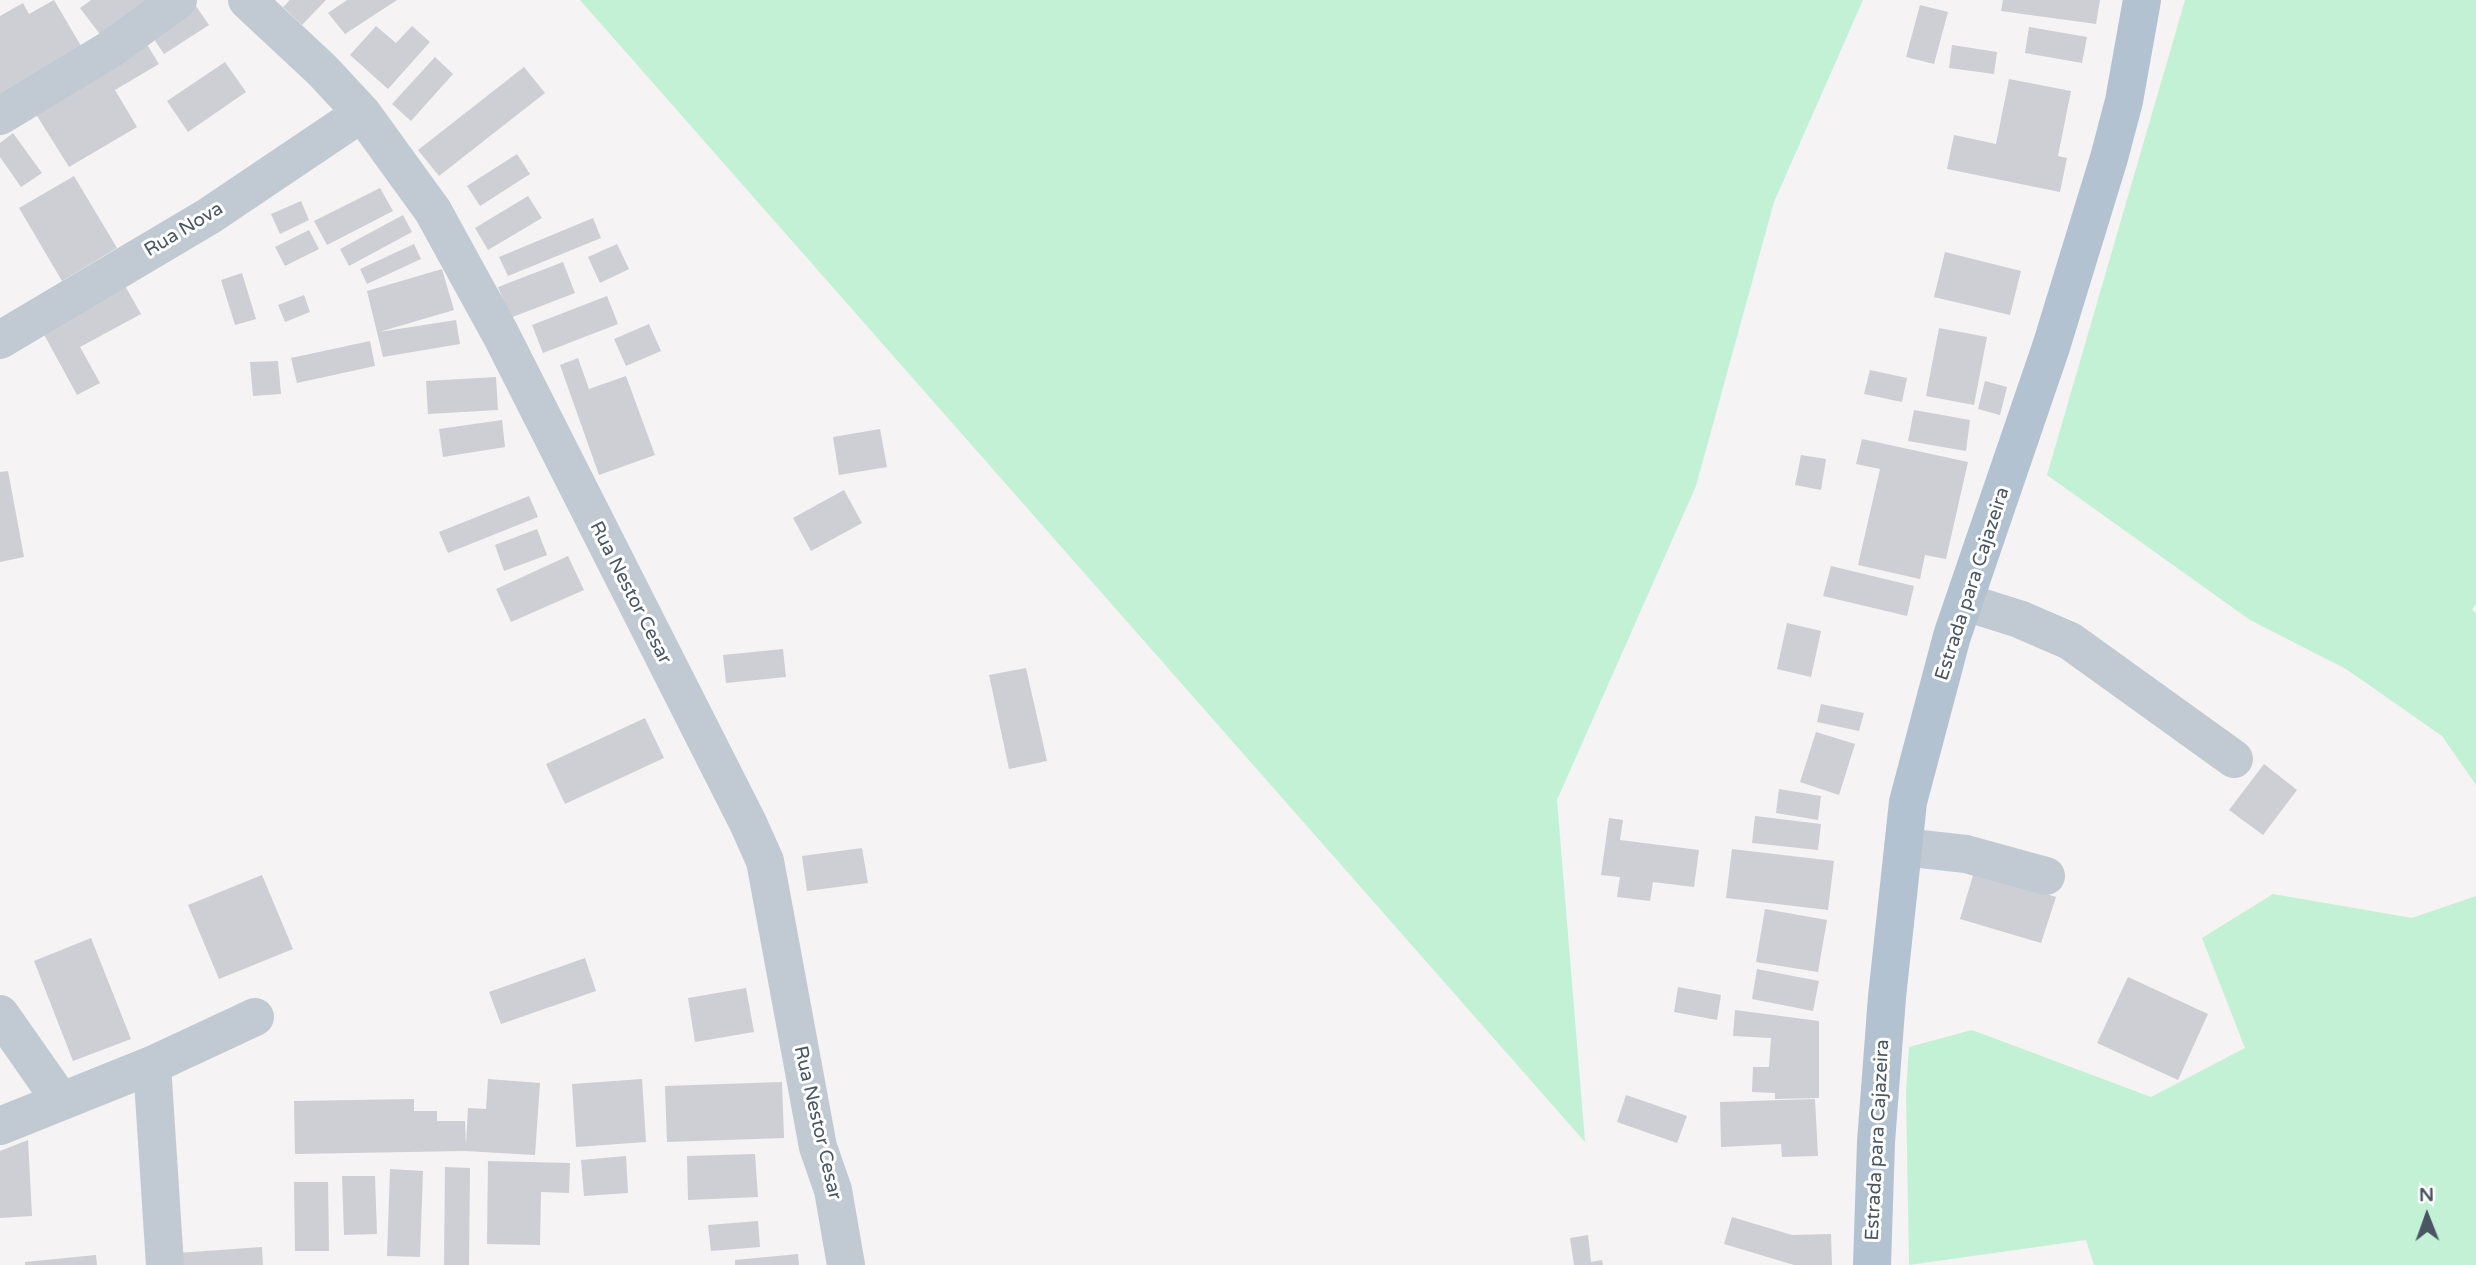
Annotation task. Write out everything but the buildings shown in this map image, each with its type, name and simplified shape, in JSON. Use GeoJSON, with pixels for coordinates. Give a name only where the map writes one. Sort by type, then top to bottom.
{"type":"FeatureCollection","features":[{"type":"Feature","properties":{"kind":"main road","name":"Estrada para Cajazeira"},"geometry":{"type":"LineString","coordinates":[[1872,1265],[1877,1129],[1908,803],[1965,602],[2051,347],[2109,158],[2124,101],[2142,0]]}},
{"type":"Feature","properties":{"kind":"street"},"geometry":{"type":"LineString","coordinates":[[0,116],[109,50],[178,0]]}},
{"type":"Feature","properties":{"kind":"street","name":"Rua Nestor Cesar"},"geometry":{"type":"LineString","coordinates":[[247,0],[322,70],[362,113],[433,211],[501,335],[748,823],[765,861],[818,1147],[833,1190],[846,1265]]}},
{"type":"Feature","properties":{"kind":"street","name":"Rua Nova"},"geometry":{"type":"LineString","coordinates":[[0,340],[209,216],[362,113]]}},
{"type":"Feature","properties":{"kind":"street"},"geometry":{"type":"LineString","coordinates":[[1965,602],[2020,619],[2070,641],[2234,759]]}},
{"type":"Feature","properties":{"kind":"street"},"geometry":{"type":"LineString","coordinates":[[1903,847],[1966,854],[2046,876]]}},
{"type":"Feature","properties":{"kind":"street"},"geometry":{"type":"LineString","coordinates":[[0,1014],[61,1101]]}},
{"type":"Feature","properties":{"kind":"street"},"geometry":{"type":"LineString","coordinates":[[0,1126],[152,1065],[255,1017]]}},
{"type":"Feature","properties":{"kind":"street"},"geometry":{"type":"LineString","coordinates":[[152,1065],[165,1265]]}},
{"type":"Feature","properties":{"kind":"green space"},"geometry":{"type":"Polygon","coordinates":[[[580,0],[1863,0],[1774,202],[1696,486],[1557,800],[1585,1142],[580,0]]]}},
{"type":"Feature","properties":{"kind":"green space"},"geometry":{"type":"Polygon","coordinates":[[[2185,0],[2476,0],[2476,604],[2472,609],[2476,614],[2476,785],[2442,736],[2346,669],[2250,620],[2047,475],[2185,0]]]}},
{"type":"Feature","properties":{"kind":"green space"},"geometry":{"type":"Polygon","coordinates":[[[2273,894],[2412,918],[2476,896],[2476,1265],[2094,1265],[2086,1240],[1909,1265],[1906,1092],[1909,1047],[1972,1030],[2151,1097],[2245,1048],[2202,938],[2273,894]]]}}]}
